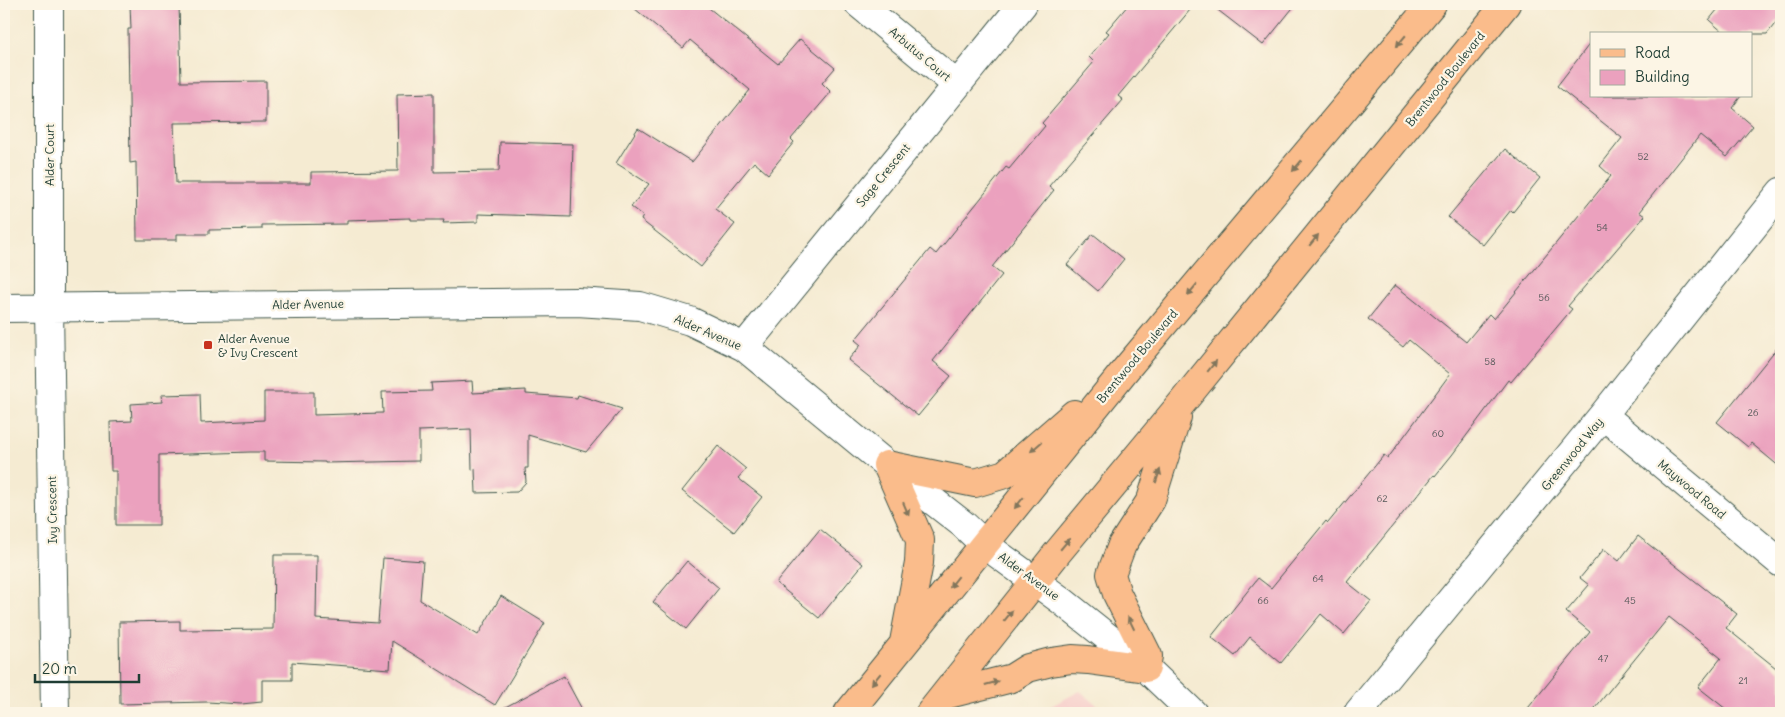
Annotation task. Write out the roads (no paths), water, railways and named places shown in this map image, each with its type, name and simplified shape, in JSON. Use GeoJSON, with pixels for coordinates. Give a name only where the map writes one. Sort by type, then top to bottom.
{"type":"FeatureCollection","features":[{"type":"Feature","properties":{"kind":"main road","name":"Brentwood Boulevard"},"geometry":{"type":"LineString","coordinates":[[848,713],[1126,369],[1432,4]]}},
{"type":"Feature","properties":{"kind":"main road","name":"Brentwood Boulevard"},"geometry":{"type":"LineString","coordinates":[[937,704],[1058,552],[1181,404],[1506,4]]}},
{"type":"Feature","properties":{"kind":"main road"},"geometry":{"type":"LineString","coordinates":[[887,464],[975,483],[1005,474],[1126,369]]}},
{"type":"Feature","properties":{"kind":"main road"},"geometry":{"type":"LineString","coordinates":[[937,704],[1012,678],[1028,668],[1051,662],[1072,659],[1088,660],[1146,668],[1148,656],[1117,594],[1111,574],[1122,545],[1151,500],[1181,404]]}},
{"type":"Feature","properties":{"kind":"main road"},"geometry":{"type":"LineString","coordinates":[[887,464],[920,540],[919,563],[904,644]]}},
{"type":"Feature","properties":{"kind":"street","name":"Alder Court"},"geometry":{"type":"LineString","coordinates":[[49,4],[49,307]]}},
{"type":"Feature","properties":{"kind":"street","name":"Arbutus Court"},"geometry":{"type":"LineString","coordinates":[[860,4],[957,85]]}},
{"type":"Feature","properties":{"kind":"street","name":"Sage Crescent"},"geometry":{"type":"LineString","coordinates":[[744,347],[1023,4]]}},
{"type":"Feature","properties":{"kind":"street","name":"Greenwood Way"},"geometry":{"type":"LineString","coordinates":[[1358,713],[1603,415],[1781,192]]}},
{"type":"Feature","properties":{"kind":"street","name":"Alder Avenue"},"geometry":{"type":"LineString","coordinates":[[4,308],[577,302],[640,306],[690,321],[744,347],[964,525],[984,544],[1062,601],[1146,668],[1193,713]]}},
{"type":"Feature","properties":{"kind":"street","name":"Ivy Crescent"},"geometry":{"type":"LineString","coordinates":[[49,307],[55,713]]}},
{"type":"Feature","properties":{"kind":"street","name":"Maywood Road"},"geometry":{"type":"LineString","coordinates":[[1603,415],[1781,563]]}},
{"type":"Feature","properties":{"kind":"place","name":"Alder Avenue & Ivy Crescent"},"geometry":{"type":"Point","coordinates":[208,345]}}]}
